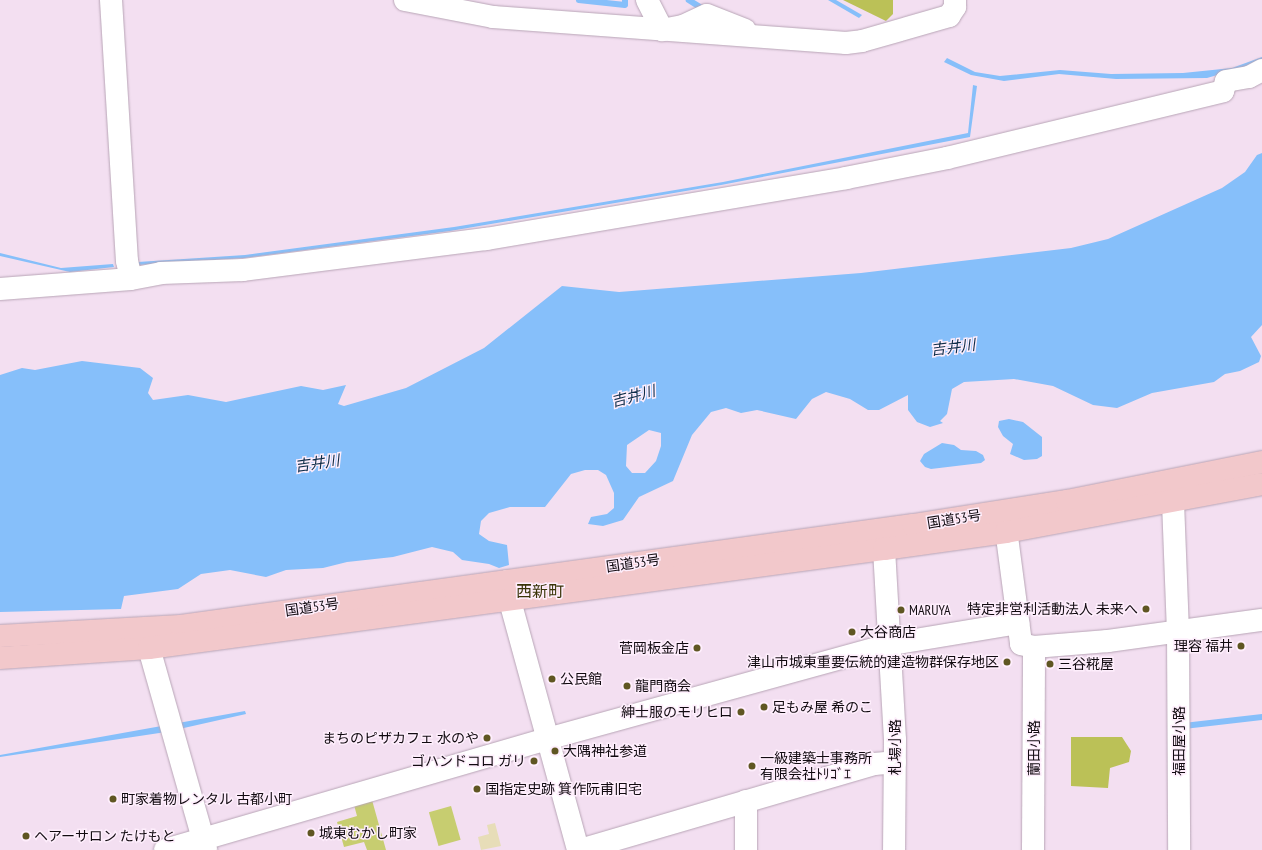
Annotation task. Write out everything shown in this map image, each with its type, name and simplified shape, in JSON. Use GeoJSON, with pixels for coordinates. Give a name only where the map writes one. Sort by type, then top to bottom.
{"type":"FeatureCollection","features":[{"type":"Feature","properties":{"kind":"highway","name":"国道53号"},"geometry":{"type":"LineString","coordinates":[[0,658],[150,648],[1003,511],[1262,462]]}},
{"type":"Feature","properties":{"kind":"highway","name":"国道53号"},"geometry":{"type":"LineString","coordinates":[[0,636],[181,626],[884,549],[1006,532],[1173,502],[1262,484]]}},
{"type":"Feature","properties":{"kind":"street"},"geometry":{"type":"LineString","coordinates":[[112,0],[127,262],[131,279]]}},
{"type":"Feature","properties":{"kind":"street"},"geometry":{"type":"LineString","coordinates":[[405,0],[493,17],[846,43],[862,41],[949,16],[955,7],[955,0]]}},
{"type":"Feature","properties":{"kind":"street"},"geometry":{"type":"LineString","coordinates":[[647,0],[662,30]]}},
{"type":"Feature","properties":{"kind":"street"},"geometry":{"type":"LineString","coordinates":[[0,289],[131,279],[161,273],[244,270],[486,239],[846,178],[947,158],[1223,91],[1226,81],[1250,77],[1262,70]]}},
{"type":"Feature","properties":{"kind":"street","name":"福田屋小路"},"geometry":{"type":"LineString","coordinates":[[1173,502],[1178,631],[1179,850]]}},
{"type":"Feature","properties":{"kind":"street"},"geometry":{"type":"LineString","coordinates":[[1003,511],[1021,644],[1034,647],[1262,620]]}},
{"type":"Feature","properties":{"kind":"street","name":"札場小路"},"geometry":{"type":"LineString","coordinates":[[884,549],[891,644],[895,762],[894,850]]}},
{"type":"Feature","properties":{"kind":"street"},"geometry":{"type":"LineString","coordinates":[[508,590],[547,739],[579,850],[874,764],[895,762]]}},
{"type":"Feature","properties":{"kind":"street"},"geometry":{"type":"LineString","coordinates":[[165,850],[204,845],[547,739],[891,644],[1018,623]]}},
{"type":"Feature","properties":{"kind":"street","name":"蘭田小路"},"geometry":{"type":"LineString","coordinates":[[1033,850],[1034,647]]}},
{"type":"Feature","properties":{"kind":"street"},"geometry":{"type":"LineString","coordinates":[[150,648],[204,845]]}},
{"type":"Feature","properties":{"kind":"street"},"geometry":{"type":"LineString","coordinates":[[746,801],[746,850]]}},
{"type":"Feature","properties":{"kind":"green space"},"geometry":{"type":"Polygon","coordinates":[[[843,0],[893,0],[893,14],[886,21],[843,0]]]}},
{"type":"Feature","properties":{"kind":"green space"},"geometry":{"type":"Polygon","coordinates":[[[1071,737],[1122,737],[1131,751],[1129,762],[1110,768],[1108,788],[1071,786],[1071,737]]]}},
{"type":"Feature","properties":{"kind":"green space"},"geometry":{"type":"Polygon","coordinates":[[[372,800],[386,850],[367,850],[364,842],[344,847],[337,822],[357,816],[354,805],[372,800]]]}},
{"type":"Feature","properties":{"kind":"green space"},"geometry":{"type":"Polygon","coordinates":[[[451,806],[461,840],[439,846],[429,812],[451,806]]]}},
{"type":"Feature","properties":{"kind":"sand"},"geometry":{"type":"Polygon","coordinates":[[[495,823],[501,846],[481,850],[478,837],[489,834],[487,825],[495,823]]]}},
{"type":"Feature","properties":{"kind":"water"},"geometry":{"type":"Polygon","coordinates":[[[828,0],[836,0],[862,15],[859,18],[828,0]]]}},
{"type":"Feature","properties":{"kind":"water"},"geometry":{"type":"Polygon","coordinates":[[[1262,57],[1262,62],[1207,78],[1116,79],[1059,74],[1004,81],[971,75],[944,62],[947,58],[975,72],[1000,76],[1060,70],[1111,74],[1183,73],[1232,68],[1262,57]]]}},
{"type":"Feature","properties":{"kind":"water"},"geometry":{"type":"Polygon","coordinates":[[[973,85],[977,86],[970,137],[721,185],[450,231],[245,258],[138,265],[138,262],[245,255],[454,227],[723,182],[968,133],[973,85]]]}},
{"type":"Feature","properties":{"kind":"water","name":"吉井川"},"geometry":{"type":"Polygon","coordinates":[[[1262,153],[1262,325],[1251,337],[1261,356],[1259,362],[1240,371],[1225,374],[1214,382],[1152,393],[1117,408],[1093,405],[1053,386],[1014,379],[964,382],[952,389],[947,414],[940,421],[943,423],[930,427],[917,422],[908,410],[908,395],[879,410],[868,410],[850,399],[826,392],[812,399],[796,419],[757,410],[741,413],[726,408],[711,412],[692,435],[673,481],[639,497],[623,520],[603,526],[588,524],[591,517],[607,514],[614,508],[614,493],[606,475],[598,470],[585,470],[571,474],[545,507],[510,507],[489,513],[481,521],[479,534],[489,541],[507,545],[509,565],[499,568],[489,564],[462,560],[453,552],[432,547],[393,557],[347,562],[323,568],[286,570],[266,577],[230,570],[201,574],[178,589],[124,596],[121,609],[0,612],[0,375],[22,368],[35,370],[82,361],[140,368],[153,378],[148,393],[153,400],[188,395],[226,402],[301,386],[323,390],[346,385],[338,404],[344,406],[406,388],[484,348],[562,286],[619,292],[861,273],[1071,248],[1108,239],[1222,188],[1245,172],[1257,155],[1262,153]],[[649,430],[627,445],[626,466],[632,473],[645,473],[656,461],[661,446],[661,433],[649,430]]]}},
{"type":"Feature","properties":{"kind":"water"},"geometry":{"type":"Polygon","coordinates":[[[0,253],[61,268],[113,264],[114,267],[70,272],[0,256],[0,253]]]}},
{"type":"Feature","properties":{"kind":"water"},"geometry":{"type":"Polygon","coordinates":[[[1009,419],[1023,422],[1042,437],[1042,456],[1037,459],[1024,460],[1010,454],[1013,444],[1003,436],[998,427],[999,421],[1009,419]]]}},
{"type":"Feature","properties":{"kind":"water"},"geometry":{"type":"Polygon","coordinates":[[[942,443],[954,445],[961,450],[976,451],[983,455],[985,460],[981,463],[931,469],[925,467],[920,461],[924,454],[942,443]]]}},
{"type":"Feature","properties":{"kind":"water"},"geometry":{"type":"Polygon","coordinates":[[[245,711],[246,714],[166,732],[0,757],[0,755],[245,711]]]}},
{"type":"Feature","properties":{"kind":"waterway"},"geometry":{"type":"LineString","coordinates":[[579,0],[625,5],[625,0]]}},
{"type":"Feature","properties":{"kind":"waterway"},"geometry":{"type":"LineString","coordinates":[[689,0],[700,7]]}},
{"type":"Feature","properties":{"kind":"waterway"},"geometry":{"type":"LineString","coordinates":[[1184,726],[1262,717]]}},
{"type":"Feature","properties":{"kind":"place","name":"特定非営利活動法人 未来へ"},"geometry":{"type":"Point","coordinates":[1146,609]}},
{"type":"Feature","properties":{"kind":"place","name":"MARUYA"},"geometry":{"type":"Point","coordinates":[901,610]}},
{"type":"Feature","properties":{"kind":"place","name":"大谷商店"},"geometry":{"type":"Point","coordinates":[852,632]}},
{"type":"Feature","properties":{"kind":"place","name":"理容 福井"},"geometry":{"type":"Point","coordinates":[1241,646]}},
{"type":"Feature","properties":{"kind":"place","name":"菅岡板金店"},"geometry":{"type":"Point","coordinates":[697,648]}},
{"type":"Feature","properties":{"kind":"place","name":"津山市城東重要伝統的建造物群保存地区"},"geometry":{"type":"Point","coordinates":[1007,662]}},
{"type":"Feature","properties":{"kind":"place","name":"三谷糀屋"},"geometry":{"type":"Point","coordinates":[1050,664]}},
{"type":"Feature","properties":{"kind":"place","name":"公民館"},"geometry":{"type":"Point","coordinates":[552,679]}},
{"type":"Feature","properties":{"kind":"place","name":"龍門商会"},"geometry":{"type":"Point","coordinates":[627,686]}},
{"type":"Feature","properties":{"kind":"place","name":"足もみ屋 希のこ"},"geometry":{"type":"Point","coordinates":[764,707]}},
{"type":"Feature","properties":{"kind":"place","name":"紳士服のモリヒロ"},"geometry":{"type":"Point","coordinates":[741,712]}},
{"type":"Feature","properties":{"kind":"place","name":"まちのピザカフェ 水のや"},"geometry":{"type":"Point","coordinates":[487,738]}},
{"type":"Feature","properties":{"kind":"place","name":"大隅神社参道"},"geometry":{"type":"Point","coordinates":[555,751]}},
{"type":"Feature","properties":{"kind":"place","name":"ゴハンドコロ ガリ"},"geometry":{"type":"Point","coordinates":[534,761]}},
{"type":"Feature","properties":{"kind":"place","name":"一級建築士事務所 有限会社ﾄﾘｺﾞｴ"},"geometry":{"type":"Point","coordinates":[752,766]}},
{"type":"Feature","properties":{"kind":"place","name":"国指定史跡 箕作阮甫旧宅"},"geometry":{"type":"Point","coordinates":[477,789]}},
{"type":"Feature","properties":{"kind":"place","name":"町家着物レンタル 古都小町"},"geometry":{"type":"Point","coordinates":[113,799]}},
{"type":"Feature","properties":{"kind":"place","name":"城東むかし町家"},"geometry":{"type":"Point","coordinates":[311,833]}},
{"type":"Feature","properties":{"kind":"place","name":"ヘアーサロン たけもと"},"geometry":{"type":"Point","coordinates":[26,836]}},
{"type":"Feature","properties":{"kind":"district","name":"西新町"},"geometry":{"type":"Point","coordinates":[540,591]}}]}
